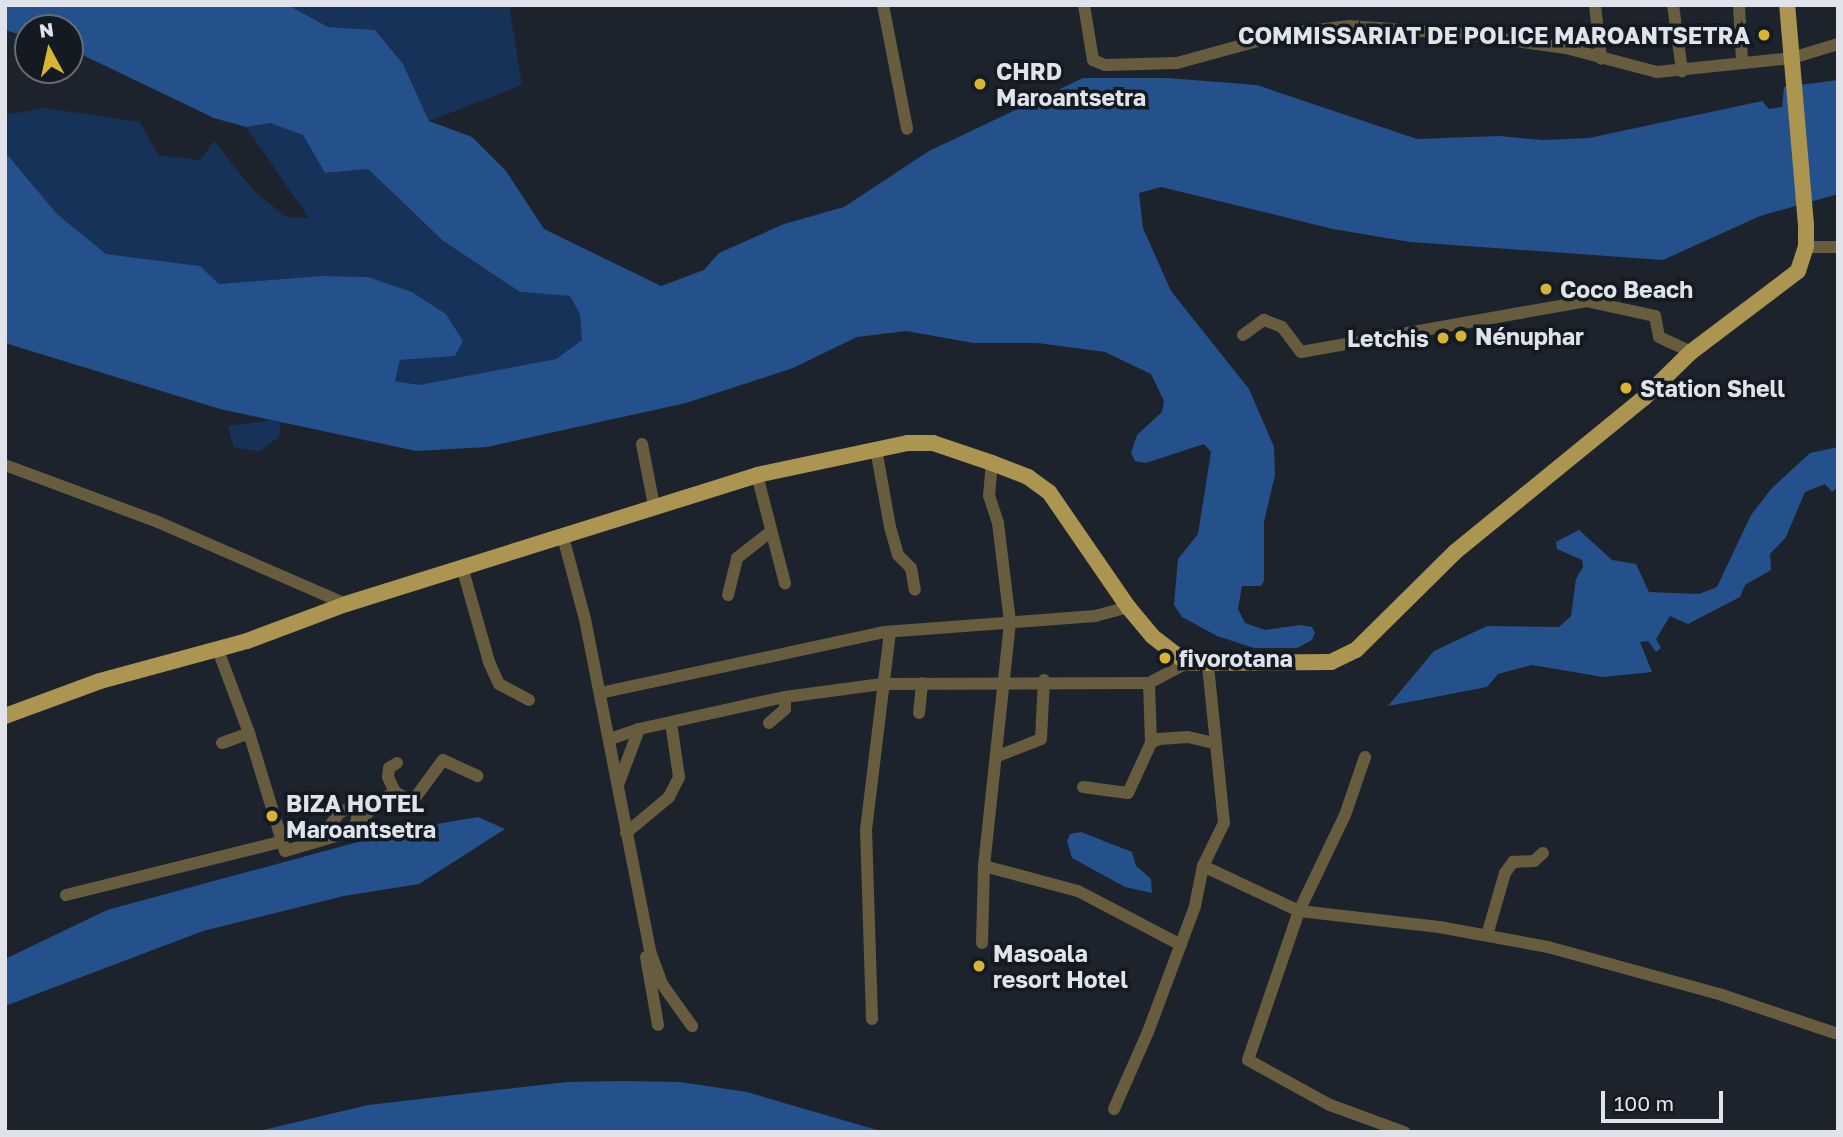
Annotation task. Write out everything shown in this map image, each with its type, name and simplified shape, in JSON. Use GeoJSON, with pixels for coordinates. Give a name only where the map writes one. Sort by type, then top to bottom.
{"type":"FeatureCollection","features":[{"type":"Feature","properties":{"kind":"main road"},"geometry":{"type":"LineString","coordinates":[[5,716],[100,681],[218,650],[346,604],[757,475],[876,449],[933,443],[1028,477],[1048,492],[1128,607],[1152,636],[1187,663],[1208,665],[1331,662],[1356,650],[1455,552],[1644,398],[1691,352],[1793,278],[1807,247],[1787,5]]}},
{"type":"Feature","properties":{"kind":"street"},"geometry":{"type":"LineString","coordinates":[[883,5],[907,129]]}},
{"type":"Feature","properties":{"kind":"street"},"geometry":{"type":"LineString","coordinates":[[1084,5],[1093,60],[1101,65],[1177,63],[1275,36],[1349,26],[1465,34],[1566,48],[1647,71],[1682,71],[1742,60],[1792,58],[1838,44]]}},
{"type":"Feature","properties":{"kind":"street"},"geometry":{"type":"LineString","coordinates":[[1595,5],[1601,59]]}},
{"type":"Feature","properties":{"kind":"street"},"geometry":{"type":"LineString","coordinates":[[1673,5],[1682,71]]}},
{"type":"Feature","properties":{"kind":"street"},"geometry":{"type":"LineString","coordinates":[[1739,5],[1742,60]]}},
{"type":"Feature","properties":{"kind":"street"},"geometry":{"type":"LineString","coordinates":[[1807,247],[1838,247]]}},
{"type":"Feature","properties":{"kind":"street"},"geometry":{"type":"LineString","coordinates":[[1243,335],[1264,320],[1282,327],[1301,352],[1393,332],[1586,301],[1655,316],[1659,337],[1691,352]]}},
{"type":"Feature","properties":{"kind":"street"},"geometry":{"type":"LineString","coordinates":[[642,444],[654,506]]}},
{"type":"Feature","properties":{"kind":"street"},"geometry":{"type":"LineString","coordinates":[[876,449],[898,555],[911,568],[915,590]]}},
{"type":"Feature","properties":{"kind":"street"},"geometry":{"type":"LineString","coordinates":[[982,943],[985,866],[1010,622],[998,523],[989,496],[992,463]]}},
{"type":"Feature","properties":{"kind":"street"},"geometry":{"type":"LineString","coordinates":[[5,465],[158,522],[346,604]]}},
{"type":"Feature","properties":{"kind":"street"},"geometry":{"type":"LineString","coordinates":[[757,475],[769,533],[785,583]]}},
{"type":"Feature","properties":{"kind":"street"},"geometry":{"type":"LineString","coordinates":[[728,595],[737,558],[769,533]]}},
{"type":"Feature","properties":{"kind":"street"},"geometry":{"type":"LineString","coordinates":[[563,537],[610,739],[643,912],[662,984],[692,1026]]}},
{"type":"Feature","properties":{"kind":"street"},"geometry":{"type":"LineString","coordinates":[[462,567],[489,662],[499,684],[529,700]]}},
{"type":"Feature","properties":{"kind":"street"},"geometry":{"type":"LineString","coordinates":[[600,694],[890,632],[1095,616],[1128,607]]}},
{"type":"Feature","properties":{"kind":"street"},"geometry":{"type":"LineString","coordinates":[[872,1019],[866,830],[890,632]]}},
{"type":"Feature","properties":{"kind":"street"},"geometry":{"type":"LineString","coordinates":[[218,650],[249,733],[280,842],[285,851],[333,837],[328,828],[340,812],[360,805],[356,823]]}},
{"type":"Feature","properties":{"kind":"street"},"geometry":{"type":"LineString","coordinates":[[610,739],[639,729],[785,696],[883,684],[1044,680],[1149,682],[1187,663]]}},
{"type":"Feature","properties":{"kind":"street"},"geometry":{"type":"LineString","coordinates":[[1114,1109],[1181,945],[1203,866],[1224,823],[1208,665]]}},
{"type":"Feature","properties":{"kind":"street"},"geometry":{"type":"LineString","coordinates":[[998,755],[1041,739],[1044,680]]}},
{"type":"Feature","properties":{"kind":"street"},"geometry":{"type":"LineString","coordinates":[[1083,787],[1128,793],[1151,743],[1149,682]]}},
{"type":"Feature","properties":{"kind":"street"},"geometry":{"type":"LineString","coordinates":[[919,713],[922,683]]}},
{"type":"Feature","properties":{"kind":"street"},"geometry":{"type":"LineString","coordinates":[[769,723],[785,709],[785,696]]}},
{"type":"Feature","properties":{"kind":"street"},"geometry":{"type":"LineString","coordinates":[[626,833],[669,796],[679,777],[671,723]]}},
{"type":"Feature","properties":{"kind":"street"},"geometry":{"type":"LineString","coordinates":[[618,785],[639,729]]}},
{"type":"Feature","properties":{"kind":"street"},"geometry":{"type":"LineString","coordinates":[[222,743],[249,733]]}},
{"type":"Feature","properties":{"kind":"street"},"geometry":{"type":"LineString","coordinates":[[1151,743],[1188,737],[1214,743]]}},
{"type":"Feature","properties":{"kind":"street"},"geometry":{"type":"LineString","coordinates":[[1365,757],[1345,815],[1299,911],[1248,1060],[1330,1105],[1404,1132]]}},
{"type":"Feature","properties":{"kind":"street"},"geometry":{"type":"LineString","coordinates":[[412,802],[443,760],[477,776]]}},
{"type":"Feature","properties":{"kind":"street"},"geometry":{"type":"LineString","coordinates":[[397,763],[389,768],[388,777],[395,792],[412,802]]}},
{"type":"Feature","properties":{"kind":"street"},"geometry":{"type":"LineString","coordinates":[[356,823],[375,796]]}},
{"type":"Feature","properties":{"kind":"street"},"geometry":{"type":"LineString","coordinates":[[356,823],[388,796],[412,802]]}},
{"type":"Feature","properties":{"kind":"street"},"geometry":{"type":"LineString","coordinates":[[66,895],[280,842]]}},
{"type":"Feature","properties":{"kind":"street"},"geometry":{"type":"LineString","coordinates":[[1487,935],[1506,873],[1513,862],[1534,861],[1544,853]]}},
{"type":"Feature","properties":{"kind":"street"},"geometry":{"type":"LineString","coordinates":[[985,866],[1077,891],[1181,945]]}},
{"type":"Feature","properties":{"kind":"street"},"geometry":{"type":"LineString","coordinates":[[1203,866],[1299,911],[1487,935],[1629,968],[1835,1033]]}},
{"type":"Feature","properties":{"kind":"street"},"geometry":{"type":"LineString","coordinates":[[643,912],[645,951],[658,1025]]}},
{"type":"Feature","properties":{"kind":"shaded area"},"geometry":{"type":"Polygon","coordinates":[[[5,5],[288,5],[328,27],[375,30],[403,64],[429,121],[472,137],[506,171],[544,229],[661,286],[704,270],[719,253],[784,224],[844,207],[929,151],[1083,78],[1167,78],[1257,85],[1417,139],[1499,136],[1542,140],[1589,138],[1762,101],[1769,109],[1782,107],[1784,87],[1838,80],[1838,194],[1760,216],[1663,260],[1410,242],[1333,229],[1161,187],[1139,193],[1143,228],[1171,291],[1249,389],[1274,447],[1275,475],[1264,522],[1264,581],[1261,586],[1242,586],[1238,609],[1245,623],[1265,630],[1301,625],[1312,627],[1315,633],[1312,640],[1297,648],[1254,648],[1217,636],[1182,617],[1174,605],[1178,559],[1198,534],[1211,452],[1204,444],[1146,463],[1135,461],[1131,453],[1137,435],[1162,412],[1164,401],[1151,374],[1105,352],[1038,343],[974,343],[906,331],[857,337],[793,368],[686,403],[487,447],[416,451],[220,409],[5,343],[5,152],[57,214],[106,254],[200,266],[219,284],[321,276],[368,277],[412,292],[446,314],[463,341],[455,356],[400,360],[395,381],[419,385],[556,359],[582,340],[580,314],[570,296],[520,292],[443,241],[368,169],[325,173],[303,135],[270,123],[246,127],[214,118],[84,56],[84,14],[14,14],[14,33],[5,30],[5,5]]]}},
{"type":"Feature","properties":{"kind":"shaded area"},"geometry":{"type":"Polygon","coordinates":[[[288,5],[509,5],[522,85],[429,121],[403,64],[375,30],[328,27],[288,5]]]}},
{"type":"Feature","properties":{"kind":"shaded area"},"geometry":{"type":"Polygon","coordinates":[[[45,108],[140,122],[158,155],[200,160],[214,141],[254,191],[286,217],[309,218],[246,127],[270,123],[303,135],[325,173],[368,169],[442,241],[520,292],[570,296],[580,314],[582,340],[556,359],[419,385],[395,381],[400,360],[455,356],[446,314],[412,292],[368,277],[321,276],[219,284],[200,266],[106,254],[57,214],[5,152],[5,115],[45,108]]]}},
{"type":"Feature","properties":{"kind":"shaded area"},"geometry":{"type":"Polygon","coordinates":[[[274,420],[281,422],[279,437],[260,451],[234,448],[228,426],[274,420]]]}},
{"type":"Feature","properties":{"kind":"shaded area"},"geometry":{"type":"Polygon","coordinates":[[[1838,447],[1838,487],[1832,492],[1825,484],[1805,492],[1786,537],[1770,554],[1771,570],[1745,585],[1740,597],[1688,624],[1670,616],[1656,639],[1661,648],[1656,652],[1648,641],[1640,642],[1652,672],[1603,677],[1532,665],[1498,674],[1487,687],[1388,706],[1434,651],[1487,626],[1559,627],[1571,616],[1576,579],[1583,567],[1582,560],[1557,549],[1556,542],[1579,530],[1612,560],[1636,564],[1649,592],[1699,594],[1717,587],[1751,515],[1772,488],[1810,453],[1838,447]]]}},
{"type":"Feature","properties":{"kind":"shaded area"},"geometry":{"type":"Polygon","coordinates":[[[478,817],[505,829],[419,884],[344,896],[203,931],[5,1006],[5,959],[107,910],[402,830],[478,817]]]}},
{"type":"Feature","properties":{"kind":"shaded area"},"geometry":{"type":"Polygon","coordinates":[[[1081,832],[1132,852],[1136,866],[1151,879],[1152,893],[1125,887],[1072,858],[1067,841],[1070,834],[1081,832]]]}},
{"type":"Feature","properties":{"kind":"shaded area"},"geometry":{"type":"Polygon","coordinates":[[[567,1082],[680,1082],[747,1092],[884,1132],[255,1132],[368,1105],[567,1082]]]}},
{"type":"Feature","properties":{"kind":"place","name":"COMMISSARIAT DE POLICE MAROANTSETRA"},"geometry":{"type":"Point","coordinates":[1764,35]}},
{"type":"Feature","properties":{"kind":"place","name":"CHRD Maroantsetra"},"geometry":{"type":"Point","coordinates":[980,84]}},
{"type":"Feature","properties":{"kind":"place","name":"Coco Beach"},"geometry":{"type":"Point","coordinates":[1546,289]}},
{"type":"Feature","properties":{"kind":"place","name":"Nénuphar"},"geometry":{"type":"Point","coordinates":[1461,336]}},
{"type":"Feature","properties":{"kind":"place","name":"Letchis"},"geometry":{"type":"Point","coordinates":[1443,338]}},
{"type":"Feature","properties":{"kind":"place","name":"Station Shell"},"geometry":{"type":"Point","coordinates":[1626,388]}},
{"type":"Feature","properties":{"kind":"place","name":"fivorotana"},"geometry":{"type":"Point","coordinates":[1165,658]}},
{"type":"Feature","properties":{"kind":"place","name":"BIZA HOTEL Maroantsetra"},"geometry":{"type":"Point","coordinates":[272,816]}},
{"type":"Feature","properties":{"kind":"place","name":"Masoala resort Hotel"},"geometry":{"type":"Point","coordinates":[979,966]}}]}
